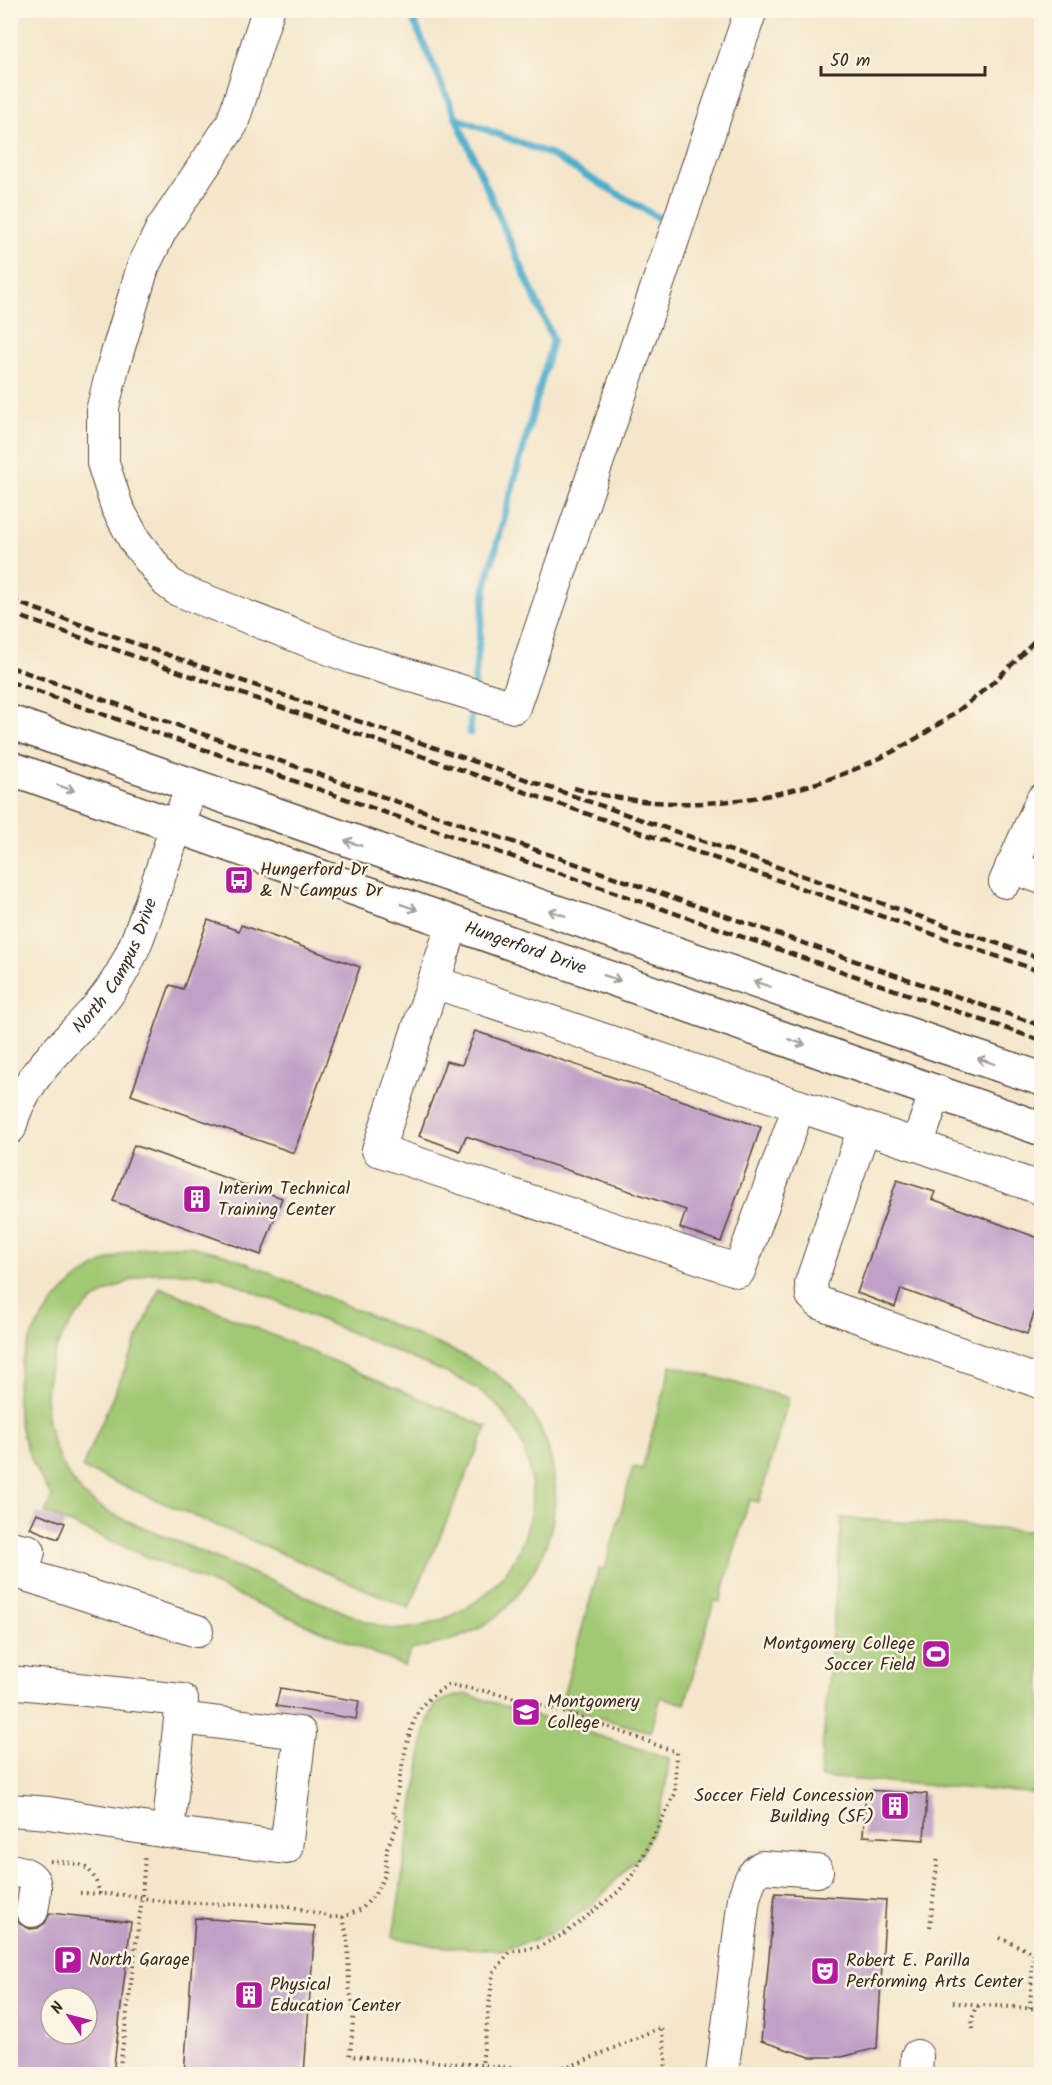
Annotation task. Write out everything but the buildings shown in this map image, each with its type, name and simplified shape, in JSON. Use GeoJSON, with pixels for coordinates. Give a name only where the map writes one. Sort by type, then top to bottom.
{"type":"FeatureCollection","features":[{"type":"Feature","properties":{"kind":"main road"},"geometry":{"type":"LineString","coordinates":[[10,722],[192,787],[1041,1079]]}},
{"type":"Feature","properties":{"kind":"main road","name":"Hungerford Drive"},"geometry":{"type":"LineString","coordinates":[[10,768],[1041,1129]]}},
{"type":"Feature","properties":{"kind":"main road"},"geometry":{"type":"LineString","coordinates":[[936,1091],[950,1049]]}},
{"type":"Feature","properties":{"kind":"street"},"geometry":{"type":"LineString","coordinates":[[268,10],[232,124],[161,230],[143,267],[104,408],[103,463],[117,507],[135,542],[167,582],[178,590],[353,658],[514,707],[751,10]]}},
{"type":"Feature","properties":{"kind":"street","name":"North Campus Drive"},"geometry":{"type":"LineString","coordinates":[[10,1128],[27,1090],[51,1056],[116,982],[137,942],[176,826],[192,787]]}},
{"type":"Feature","properties":{"kind":"street"},"geometry":{"type":"LineString","coordinates":[[1041,800],[1008,874],[1041,878]]}},
{"type":"Feature","properties":{"kind":"street"},"geometry":{"type":"LineString","coordinates":[[453,922],[378,1150],[739,1271],[799,1106]]}},
{"type":"Feature","properties":{"kind":"street"},"geometry":{"type":"LineString","coordinates":[[434,982],[1041,1189]]}},
{"type":"Feature","properties":{"kind":"street"},"geometry":{"type":"LineString","coordinates":[[916,1145],[936,1091]]}},
{"type":"Feature","properties":{"kind":"street"},"geometry":{"type":"LineString","coordinates":[[864,1128],[811,1283],[812,1295],[820,1303],[1041,1383]]}},
{"type":"Feature","properties":{"kind":"street"},"geometry":{"type":"LineString","coordinates":[[10,1547],[29,1551],[23,1574],[197,1631]]}},
{"type":"Feature","properties":{"kind":"street"},"geometry":{"type":"LineString","coordinates":[[10,1682],[182,1700],[181,1718],[157,1830]]}},
{"type":"Feature","properties":{"kind":"street"},"geometry":{"type":"LineString","coordinates":[[10,1810],[49,1813],[286,1848],[300,1733],[181,1718]]}},
{"type":"Feature","properties":{"kind":"street"},"geometry":{"type":"LineString","coordinates":[[722,2074],[744,1898],[750,1880],[754,1872],[762,1867],[817,1871]]}},
{"type":"Feature","properties":{"kind":"street"},"geometry":{"type":"LineString","coordinates":[[10,1870],[27,1873],[34,1881],[32,1911]]}},
{"type":"Feature","properties":{"kind":"path"},"geometry":{"type":"LineString","coordinates":[[80,1893],[127,1895],[166,1902],[289,1906],[332,1917],[343,1917],[362,1908],[375,1894],[385,1875],[387,1848],[400,1818],[393,1815],[409,1735],[421,1706],[448,1685],[514,1697],[676,1752],[675,1794],[635,1872],[618,1891],[566,1933],[538,1947],[510,1952],[493,1973],[482,2065]]}},
{"type":"Feature","properties":{"kind":"path"},"geometry":{"type":"LineString","coordinates":[[119,2074],[142,1898],[157,1830]]}},
{"type":"Feature","properties":{"kind":"path"},"geometry":{"type":"LineString","coordinates":[[930,1927],[938,1856]]}},
{"type":"Feature","properties":{"kind":"path"},"geometry":{"type":"LineString","coordinates":[[44,1860],[80,1864],[89,1869],[96,1880],[100,1894]]}},
{"type":"Feature","properties":{"kind":"path"},"geometry":{"type":"LineString","coordinates":[[343,1917],[348,1942],[348,1980],[354,2010],[350,2056],[522,2069],[526,2074]]}},
{"type":"Feature","properties":{"kind":"path"},"geometry":{"type":"LineString","coordinates":[[1000,1938],[1033,1953],[1030,2008]]}},
{"type":"Feature","properties":{"kind":"path"},"geometry":{"type":"LineString","coordinates":[[953,2002],[978,2006],[1041,2008]]}},
{"type":"Feature","properties":{"kind":"path"},"geometry":{"type":"LineString","coordinates":[[973,2029],[972,2019],[978,2006]]}},
{"type":"Feature","properties":{"kind":"path"},"geometry":{"type":"LineString","coordinates":[[534,2074],[580,2063],[661,2027],[666,2059],[665,2074]]}},
{"type":"Feature","properties":{"kind":"green space"},"geometry":{"type":"Polygon","coordinates":[[[190,1246],[227,1255],[461,1354],[484,1366],[517,1393],[533,1415],[552,1462],[555,1487],[554,1512],[549,1536],[539,1560],[522,1589],[497,1616],[485,1625],[458,1638],[411,1650],[404,1666],[45,1513],[52,1497],[23,1437],[17,1398],[20,1371],[27,1346],[39,1323],[54,1302],[73,1283],[94,1268],[118,1256],[144,1248],[190,1246]],[[149,1273],[109,1291],[88,1305],[70,1325],[57,1348],[49,1372],[46,1398],[48,1423],[55,1448],[66,1471],[82,1493],[112,1514],[365,1621],[392,1629],[418,1627],[453,1615],[480,1598],[502,1577],[518,1551],[528,1524],[532,1494],[528,1465],[518,1436],[495,1403],[477,1389],[451,1375],[219,1277],[187,1273],[149,1273]]]}},
{"type":"Feature","properties":{"kind":"green space"},"geometry":{"type":"Polygon","coordinates":[[[160,1287],[487,1427],[409,1608],[82,1468],[160,1287]]]}},
{"type":"Feature","properties":{"kind":"green space"},"geometry":{"type":"Polygon","coordinates":[[[671,1365],[789,1398],[759,1502],[749,1500],[720,1602],[714,1601],[685,1704],[661,1697],[651,1732],[560,1707],[599,1568],[605,1569],[633,1467],[642,1469],[671,1365]]]}},
{"type":"Feature","properties":{"kind":"green space","name":"Montgomery College Soccer Field"},"geometry":{"type":"Polygon","coordinates":[[[842,1518],[1041,1532],[1041,1794],[820,1777],[842,1518]]]}},
{"type":"Feature","properties":{"kind":"green space"},"geometry":{"type":"Polygon","coordinates":[[[466,1694],[669,1758],[665,1791],[657,1822],[642,1853],[594,1903],[549,1935],[500,1950],[436,1946],[393,1937],[425,1731],[431,1714],[438,1704],[448,1698],[466,1694]]]}},
{"type":"Feature","properties":{"kind":"waterway"},"geometry":{"type":"LineString","coordinates":[[409,10],[553,339],[486,584],[474,686]]}},
{"type":"Feature","properties":{"kind":"waterway"},"geometry":{"type":"LineString","coordinates":[[456,118],[549,154],[666,222]]}},
{"type":"Feature","properties":{"kind":"waterway"},"geometry":{"type":"LineString","coordinates":[[470,733],[471,711]]}},
{"type":"Feature","properties":{"kind":"railway"},"geometry":{"type":"LineString","coordinates":[[10,600],[1042,959]]}},
{"type":"Feature","properties":{"kind":"railway"},"geometry":{"type":"LineString","coordinates":[[10,613],[1042,972]]}},
{"type":"Feature","properties":{"kind":"railway"},"geometry":{"type":"LineString","coordinates":[[574,788],[639,801],[704,803],[768,795],[830,779],[889,753],[945,720],[996,679],[1042,632]]}},
{"type":"Feature","properties":{"kind":"railway"},"geometry":{"type":"LineString","coordinates":[[10,667],[1042,1026]]}},
{"type":"Feature","properties":{"kind":"railway"},"geometry":{"type":"LineString","coordinates":[[10,682],[1042,1041]]}},
{"type":"Feature","properties":{"kind":"place","name":"Hungerford Dr & N Campus Dr"},"geometry":{"type":"Point","coordinates":[239,880]}},
{"type":"Feature","properties":{"kind":"place","name":"Interim Technical Training Center"},"geometry":{"type":"Point","coordinates":[197,1199]}},
{"type":"Feature","properties":{"kind":"place","name":"Montgomery College Soccer Field"},"geometry":{"type":"Point","coordinates":[936,1654]}},
{"type":"Feature","properties":{"kind":"place","name":"Montgomery College"},"geometry":{"type":"Point","coordinates":[526,1712]}},
{"type":"Feature","properties":{"kind":"place","name":"Soccer Field Concession Building (SF)"},"geometry":{"type":"Point","coordinates":[895,1806]}},
{"type":"Feature","properties":{"kind":"place","name":"North Garage"},"geometry":{"type":"Point","coordinates":[68,1960]}},
{"type":"Feature","properties":{"kind":"place","name":"Robert E. Parilla Performing Arts Center"},"geometry":{"type":"Point","coordinates":[825,1971]}},
{"type":"Feature","properties":{"kind":"place","name":"Physical Education Center"},"geometry":{"type":"Point","coordinates":[249,1995]}}]}
